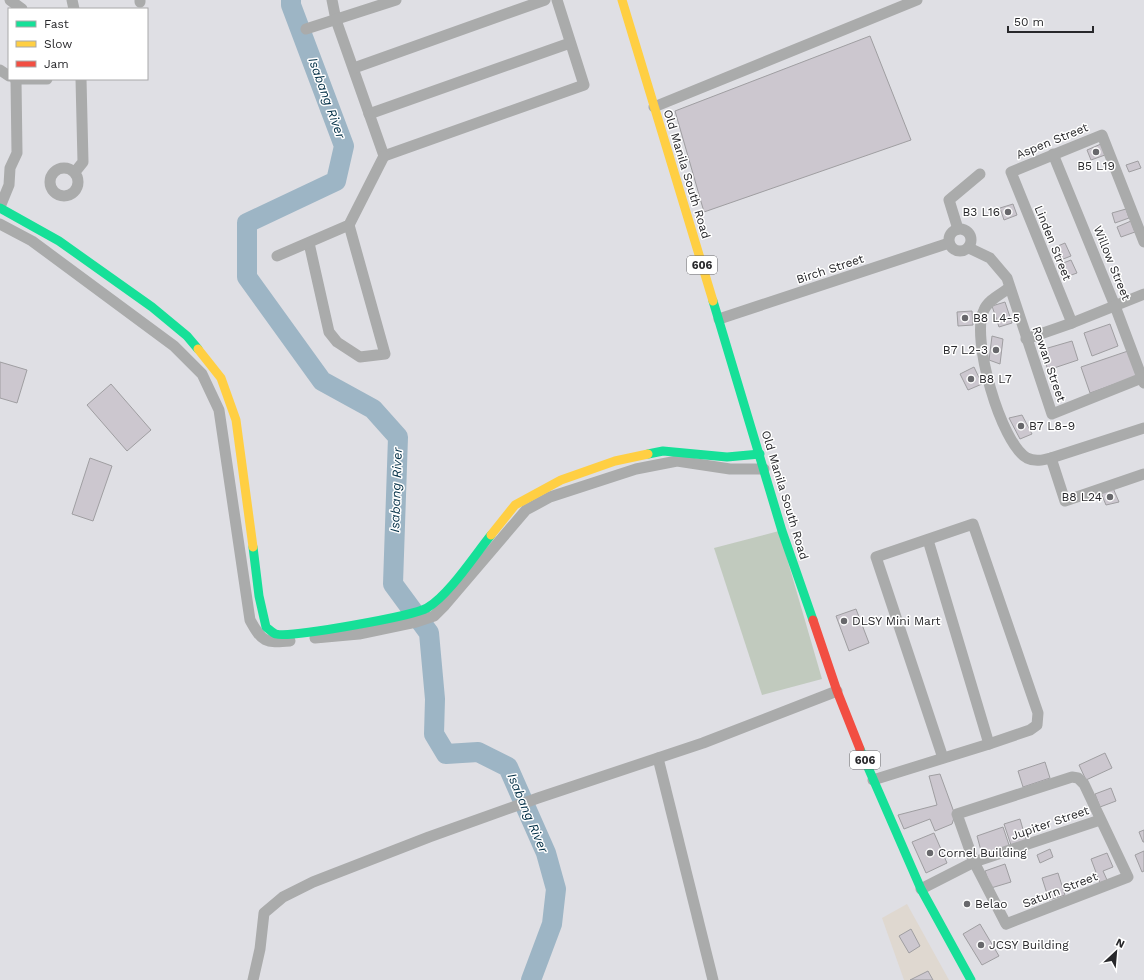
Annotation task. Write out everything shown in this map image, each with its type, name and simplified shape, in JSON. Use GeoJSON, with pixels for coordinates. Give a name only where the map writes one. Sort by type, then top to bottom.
{"type":"FeatureCollection","features":[{"type":"Feature","properties":{"kind":"street"},"geometry":{"type":"LineString","coordinates":[[10,0],[21,8]]}},
{"type":"Feature","properties":{"kind":"street"},"geometry":{"type":"LineString","coordinates":[[332,0],[336,20],[384,156]]}},
{"type":"Feature","properties":{"kind":"street"},"geometry":{"type":"LineString","coordinates":[[306,29],[396,0]]}},
{"type":"Feature","properties":{"kind":"street"},"geometry":{"type":"LineString","coordinates":[[354,68],[545,0]]}},
{"type":"Feature","properties":{"kind":"street"},"geometry":{"type":"LineString","coordinates":[[277,256],[349,225],[384,156],[584,85],[557,0]]}},
{"type":"Feature","properties":{"kind":"street","name":"Old Manila South Road"},"geometry":{"type":"LineString","coordinates":[[622,0],[782,531],[837,691],[872,780],[921,889],[970,980]]}},
{"type":"Feature","properties":{"kind":"street"},"geometry":{"type":"LineString","coordinates":[[654,106],[917,0]]}},
{"type":"Feature","properties":{"kind":"street"},"geometry":{"type":"LineString","coordinates":[[369,114],[570,43]]}},
{"type":"Feature","properties":{"kind":"street"},"geometry":{"type":"LineString","coordinates":[[13,80],[17,153],[5,171],[9,185],[0,208],[59,241],[165,318],[187,336],[221,378],[236,420],[259,596],[266,627],[276,634],[315,631],[413,618]]}},
{"type":"Feature","properties":{"kind":"street"},"geometry":{"type":"LineString","coordinates":[[75,172],[83,162],[81,80]]}},
{"type":"Feature","properties":{"kind":"street","name":"Aspen Street"},"geometry":{"type":"LineString","coordinates":[[1011,172],[1102,135],[1144,242]]}},
{"type":"Feature","properties":{"kind":"street","name":"Willow Street"},"geometry":{"type":"LineString","coordinates":[[1053,154],[1115,306],[1143,380]]}},
{"type":"Feature","properties":{"kind":"street","name":"Linden Street"},"geometry":{"type":"LineString","coordinates":[[1011,172],[1072,323]]}},
{"type":"Feature","properties":{"kind":"street"},"geometry":{"type":"LineString","coordinates":[[958,229],[949,200],[980,174]]}},
{"type":"Feature","properties":{"kind":"street"},"geometry":{"type":"LineString","coordinates":[[0,224],[32,242],[154,331],[174,346],[202,374],[219,410],[250,620],[258,635],[271,642],[359,634],[413,618],[445,605],[526,510],[550,497],[636,468],[677,461],[730,469],[764,469]]}},
{"type":"Feature","properties":{"kind":"street"},"geometry":{"type":"LineString","coordinates":[[309,243],[329,332],[337,342],[360,357],[385,354],[349,225]]}},
{"type":"Feature","properties":{"kind":"street"},"geometry":{"type":"LineString","coordinates":[[958,229],[967,231],[970,235],[971,244],[969,248],[962,252],[958,252],[951,247],[949,243],[952,233],[958,229]]}},
{"type":"Feature","properties":{"kind":"street","name":"Birch Street"},"geometry":{"type":"LineString","coordinates":[[719,319],[949,243]]}},
{"type":"Feature","properties":{"kind":"street","name":"Rowan Street"},"geometry":{"type":"LineString","coordinates":[[969,248],[990,258],[1007,278],[1009,288],[1052,414],[1143,380]]}},
{"type":"Feature","properties":{"kind":"street"},"geometry":{"type":"LineString","coordinates":[[1009,288],[989,303],[983,310],[981,320],[983,366],[996,406],[1012,443],[1020,453],[1028,459],[1037,461],[1051,458],[1144,428]]}},
{"type":"Feature","properties":{"kind":"street"},"geometry":{"type":"LineString","coordinates":[[1026,339],[1072,323],[1144,294]]}},
{"type":"Feature","properties":{"kind":"street"},"geometry":{"type":"LineString","coordinates":[[154,331],[165,318]]}},
{"type":"Feature","properties":{"kind":"street"},"geometry":{"type":"LineString","coordinates":[[430,612],[515,504],[561,480],[615,461],[663,452],[727,457],[760,454]]}},
{"type":"Feature","properties":{"kind":"street"},"geometry":{"type":"LineString","coordinates":[[1051,458],[1065,501],[1144,474]]}},
{"type":"Feature","properties":{"kind":"street"},"geometry":{"type":"LineString","coordinates":[[233,506],[247,506]]}},
{"type":"Feature","properties":{"kind":"street"},"geometry":{"type":"LineString","coordinates":[[872,780],[989,744],[1030,730],[1037,725],[1038,713],[973,524],[876,557],[943,758]]}},
{"type":"Feature","properties":{"kind":"street"},"geometry":{"type":"LineString","coordinates":[[928,540],[989,744]]}},
{"type":"Feature","properties":{"kind":"street"},"geometry":{"type":"LineString","coordinates":[[253,980],[260,949],[264,913],[283,897],[342,871],[516,806],[704,743],[837,691]]}},
{"type":"Feature","properties":{"kind":"street"},"geometry":{"type":"LineString","coordinates":[[658,758],[713,980]]}},
{"type":"Feature","properties":{"kind":"street"},"geometry":{"type":"LineString","coordinates":[[974,862],[957,814],[1072,777],[1078,778],[1084,784],[1100,820]]}},
{"type":"Feature","properties":{"kind":"street","name":"Jupiter Street"},"geometry":{"type":"LineString","coordinates":[[921,889],[974,862],[1100,820]]}},
{"type":"Feature","properties":{"kind":"street","name":"Saturn Street"},"geometry":{"type":"LineString","coordinates":[[974,862],[1006,924],[1128,877],[1100,820]]}},
{"type":"Feature","properties":{"kind":"shaded area"},"geometry":{"type":"Polygon","coordinates":[[[779,531],[822,679],[762,695],[714,548],[779,531]]]}},
{"type":"Feature","properties":{"kind":"shaded area"},"geometry":{"type":"Polygon","coordinates":[[[907,904],[949,980],[904,980],[882,918],[907,904]]]}},
{"type":"Feature","properties":{"kind":"building"},"geometry":{"type":"Polygon","coordinates":[[[870,36],[911,140],[704,212],[675,111],[870,36]]]}},
{"type":"Feature","properties":{"kind":"building","name":"B5 L19"},"geometry":{"type":"Polygon","coordinates":[[[1101,144],[1105,155],[1091,160],[1087,150],[1101,144]]]}},
{"type":"Feature","properties":{"kind":"building"},"geometry":{"type":"Polygon","coordinates":[[[1138,161],[1141,168],[1129,172],[1126,165],[1138,161]]]}},
{"type":"Feature","properties":{"kind":"building","name":"B3 L16"},"geometry":{"type":"Polygon","coordinates":[[[1013,204],[1017,215],[1004,220],[1000,208],[1013,204]]]}},
{"type":"Feature","properties":{"kind":"building"},"geometry":{"type":"Polygon","coordinates":[[[1126,209],[1129,218],[1115,223],[1112,213],[1126,209]]]}},
{"type":"Feature","properties":{"kind":"building"},"geometry":{"type":"Polygon","coordinates":[[[1131,221],[1135,232],[1121,237],[1117,227],[1131,221]]]}},
{"type":"Feature","properties":{"kind":"building"},"geometry":{"type":"Polygon","coordinates":[[[1065,243],[1071,256],[1058,261],[1053,248],[1065,243]]]}},
{"type":"Feature","properties":{"kind":"building"},"geometry":{"type":"Polygon","coordinates":[[[1071,260],[1077,273],[1063,278],[1058,265],[1071,260]]]}},
{"type":"Feature","properties":{"kind":"building"},"geometry":{"type":"Polygon","coordinates":[[[1005,302],[1012,323],[999,327],[992,306],[1005,302]]]}},
{"type":"Feature","properties":{"kind":"building","name":"B8 L4-5"},"geometry":{"type":"Polygon","coordinates":[[[972,311],[973,325],[958,326],[957,312],[972,311]]]}},
{"type":"Feature","properties":{"kind":"building"},"geometry":{"type":"Polygon","coordinates":[[[1110,324],[1118,346],[1092,356],[1084,333],[1110,324]]]}},
{"type":"Feature","properties":{"kind":"building","name":"B7 L2-3"},"geometry":{"type":"Polygon","coordinates":[[[992,336],[1003,339],[1000,364],[989,360],[992,336]]]}},
{"type":"Feature","properties":{"kind":"building"},"geometry":{"type":"Polygon","coordinates":[[[1072,341],[1078,360],[1048,370],[1041,350],[1072,341]]]}},
{"type":"Feature","properties":{"kind":"building"},"geometry":{"type":"Polygon","coordinates":[[[1128,351],[1137,376],[1090,393],[1081,367],[1128,351]]]}},
{"type":"Feature","properties":{"kind":"building"},"geometry":{"type":"Polygon","coordinates":[[[0,362],[27,370],[17,403],[0,398],[0,362]]]}},
{"type":"Feature","properties":{"kind":"building","name":"B8 L7"},"geometry":{"type":"Polygon","coordinates":[[[974,367],[982,384],[968,390],[960,374],[974,367]]]}},
{"type":"Feature","properties":{"kind":"building"},"geometry":{"type":"Polygon","coordinates":[[[111,384],[151,430],[127,451],[87,405],[111,384]]]}},
{"type":"Feature","properties":{"kind":"building","name":"B7 L8-9"},"geometry":{"type":"Polygon","coordinates":[[[1022,415],[1032,434],[1020,439],[1009,418],[1022,415]]]}},
{"type":"Feature","properties":{"kind":"building"},"geometry":{"type":"Polygon","coordinates":[[[90,458],[112,466],[93,521],[72,514],[90,458]]]}},
{"type":"Feature","properties":{"kind":"building","name":"B8 L24"},"geometry":{"type":"Polygon","coordinates":[[[1113,488],[1119,502],[1106,505],[1101,493],[1113,488]]]}},
{"type":"Feature","properties":{"kind":"building"},"geometry":{"type":"Polygon","coordinates":[[[856,609],[869,643],[849,651],[836,616],[856,609]]]}},
{"type":"Feature","properties":{"kind":"building"},"geometry":{"type":"Polygon","coordinates":[[[1105,753],[1112,768],[1086,780],[1079,765],[1105,753]]]}},
{"type":"Feature","properties":{"kind":"building"},"geometry":{"type":"Polygon","coordinates":[[[1045,762],[1050,778],[1023,787],[1018,771],[1045,762]]]}},
{"type":"Feature","properties":{"kind":"building"},"geometry":{"type":"Polygon","coordinates":[[[940,774],[955,815],[952,824],[935,831],[930,819],[904,829],[898,815],[937,805],[929,776],[940,774]]]}},
{"type":"Feature","properties":{"kind":"building"},"geometry":{"type":"Polygon","coordinates":[[[1111,788],[1116,801],[1100,807],[1095,794],[1111,788]]]}},
{"type":"Feature","properties":{"kind":"building"},"geometry":{"type":"Polygon","coordinates":[[[1020,819],[1027,843],[1012,848],[1004,824],[1020,819]]]}},
{"type":"Feature","properties":{"kind":"building"},"geometry":{"type":"Polygon","coordinates":[[[1003,827],[1010,848],[983,858],[977,836],[1003,827]]]}},
{"type":"Feature","properties":{"kind":"building"},"geometry":{"type":"Polygon","coordinates":[[[1144,830],[1144,842],[1143,842],[1139,832],[1144,830]]]}},
{"type":"Feature","properties":{"kind":"building","name":"Cornel Building"},"geometry":{"type":"Polygon","coordinates":[[[934,833],[947,863],[926,873],[912,842],[934,833]]]}},
{"type":"Feature","properties":{"kind":"building"},"geometry":{"type":"Polygon","coordinates":[[[1050,849],[1053,857],[1040,863],[1037,855],[1050,849]]]}},
{"type":"Feature","properties":{"kind":"building"},"geometry":{"type":"Polygon","coordinates":[[[1144,851],[1144,871],[1142,872],[1135,855],[1144,851]]]}},
{"type":"Feature","properties":{"kind":"building"},"geometry":{"type":"Polygon","coordinates":[[[1107,853],[1113,867],[1103,871],[1107,880],[1100,883],[1091,859],[1107,853]]]}},
{"type":"Feature","properties":{"kind":"building"},"geometry":{"type":"Polygon","coordinates":[[[1005,864],[1011,882],[991,888],[985,871],[1005,864]]]}},
{"type":"Feature","properties":{"kind":"building"},"geometry":{"type":"Polygon","coordinates":[[[1058,873],[1065,895],[1049,900],[1042,878],[1058,873]]]}},
{"type":"Feature","properties":{"kind":"building","name":"JCSY Building"},"geometry":{"type":"Polygon","coordinates":[[[980,924],[999,956],[982,965],[963,934],[980,924]]]}},
{"type":"Feature","properties":{"kind":"building"},"geometry":{"type":"Polygon","coordinates":[[[911,929],[920,946],[909,953],[899,936],[911,929]]]}},
{"type":"Feature","properties":{"kind":"building"},"geometry":{"type":"Polygon","coordinates":[[[928,971],[933,980],[910,980],[928,971]]]}},
{"type":"Feature","properties":{"kind":"waterway","name":"Isabang River"},"geometry":{"type":"LineString","coordinates":[[291,0],[291,5],[344,146],[336,181],[247,223],[247,277],[322,381],[373,409],[398,437],[393,584],[429,633],[435,699],[434,734],[446,754],[478,752],[508,767],[546,853],[556,889],[552,924],[531,980]]}},
{"type":"Feature","properties":{"kind":"traffic: fast"},"geometry":{"type":"LineString","coordinates":[[0,208],[59,241],[152,307],[187,336],[198,349]]}},
{"type":"Feature","properties":{"kind":"traffic: fast"},"geometry":{"type":"LineString","coordinates":[[713,301],[782,531],[813,620]]}},
{"type":"Feature","properties":{"kind":"traffic: fast"},"geometry":{"type":"LineString","coordinates":[[648,454],[663,451],[727,457],[760,454]]}},
{"type":"Feature","properties":{"kind":"traffic: fast"},"geometry":{"type":"LineString","coordinates":[[253,547],[259,596],[266,627],[276,634],[286,634],[327,630],[377,621],[417,612],[427,608],[444,594],[452,585],[491,535]]}},
{"type":"Feature","properties":{"kind":"traffic: fast"},"geometry":{"type":"LineString","coordinates":[[860,749],[921,889],[971,980]]}},
{"type":"Feature","properties":{"kind":"traffic: slow"},"geometry":{"type":"LineString","coordinates":[[622,0],[713,301]]}},
{"type":"Feature","properties":{"kind":"traffic: slow"},"geometry":{"type":"LineString","coordinates":[[198,349],[221,378],[236,420],[253,547]]}},
{"type":"Feature","properties":{"kind":"traffic: slow"},"geometry":{"type":"LineString","coordinates":[[491,535],[515,505],[561,480],[615,461],[648,454]]}},
{"type":"Feature","properties":{"kind":"traffic: jam"},"geometry":{"type":"LineString","coordinates":[[813,620],[837,691],[860,749]]}},
{"type":"Feature","properties":{"kind":"place","name":"B5 L19"},"geometry":{"type":"Point","coordinates":[1096,152]}},
{"type":"Feature","properties":{"kind":"place","name":"B3 L16"},"geometry":{"type":"Point","coordinates":[1008,212]}},
{"type":"Feature","properties":{"kind":"place","name":"B8 L4-5"},"geometry":{"type":"Point","coordinates":[965,318]}},
{"type":"Feature","properties":{"kind":"place","name":"B7 L2-3"},"geometry":{"type":"Point","coordinates":[996,350]}},
{"type":"Feature","properties":{"kind":"place","name":"B8 L7"},"geometry":{"type":"Point","coordinates":[971,379]}},
{"type":"Feature","properties":{"kind":"place","name":"B7 L8-9"},"geometry":{"type":"Point","coordinates":[1021,426]}},
{"type":"Feature","properties":{"kind":"place","name":"B8 L24"},"geometry":{"type":"Point","coordinates":[1110,497]}},
{"type":"Feature","properties":{"kind":"place","name":"DLSY Mini Mart"},"geometry":{"type":"Point","coordinates":[844,621]}},
{"type":"Feature","properties":{"kind":"place","name":"Cornel Building"},"geometry":{"type":"Point","coordinates":[930,853]}},
{"type":"Feature","properties":{"kind":"place","name":"Belao"},"geometry":{"type":"Point","coordinates":[967,904]}},
{"type":"Feature","properties":{"kind":"place","name":"JCSY Building"},"geometry":{"type":"Point","coordinates":[981,945]}}]}
